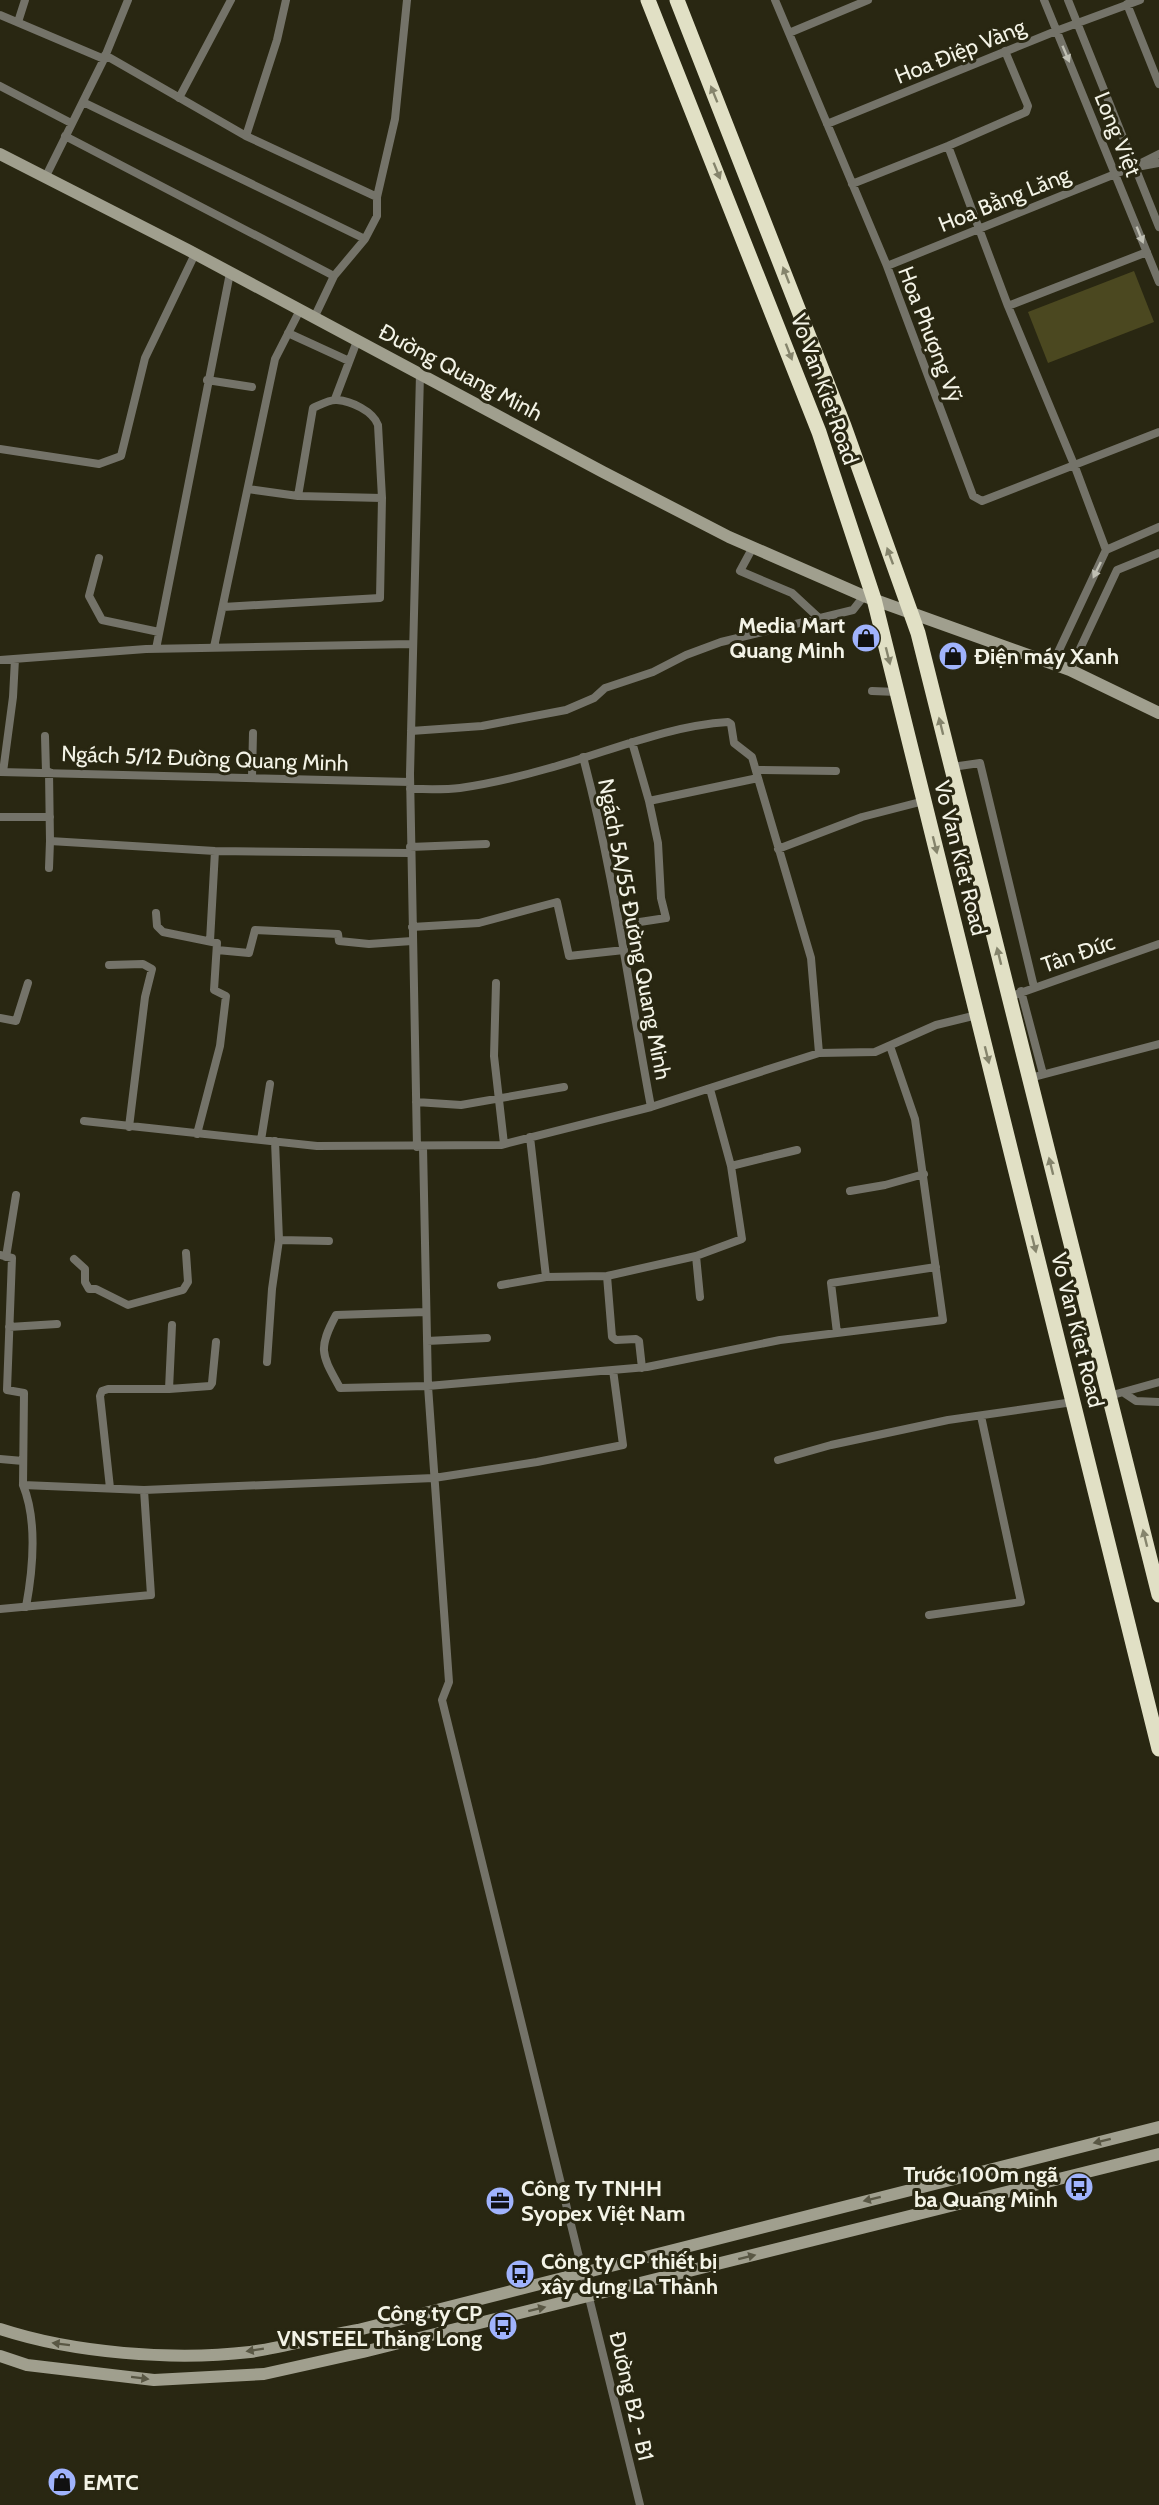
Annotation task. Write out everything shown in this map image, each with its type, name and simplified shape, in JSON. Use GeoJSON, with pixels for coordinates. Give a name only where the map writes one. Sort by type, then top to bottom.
{"type":"FeatureCollection","features":[{"type":"Feature","properties":{"kind":"highway","name":"Vo Van Kiet Road"},"geometry":{"type":"LineString","coordinates":[[648,0],[819,432],[897,692],[1159,1749]]}},
{"type":"Feature","properties":{"kind":"highway","name":"Vo Van Kiet Road"},"geometry":{"type":"LineString","coordinates":[[676,0],[844,426],[918,633],[952,767],[1015,994],[1116,1395],[1159,1595]]}},
{"type":"Feature","properties":{"kind":"street"},"geometry":{"type":"LineString","coordinates":[[18,22],[26,0]]}},
{"type":"Feature","properties":{"kind":"street"},"geometry":{"type":"LineString","coordinates":[[45,178],[104,57],[128,0]]}},
{"type":"Feature","properties":{"kind":"street"},"geometry":{"type":"LineString","coordinates":[[178,98],[231,0]]}},
{"type":"Feature","properties":{"kind":"street"},"geometry":{"type":"LineString","coordinates":[[246,136],[277,40],[286,0]]}},
{"type":"Feature","properties":{"kind":"street"},"geometry":{"type":"LineString","coordinates":[[314,318],[334,276],[365,239],[377,216],[377,197],[395,119],[407,0]]}},
{"type":"Feature","properties":{"kind":"street","name":"Hoa Phượng Vỹ"},"geometry":{"type":"LineString","coordinates":[[775,0],[887,266],[973,496],[982,501],[1075,467],[1159,432]]}},
{"type":"Feature","properties":{"kind":"street"},"geometry":{"type":"LineString","coordinates":[[789,33],[868,0]]}},
{"type":"Feature","properties":{"kind":"street","name":"Long Việt"},"geometry":{"type":"LineString","coordinates":[[1044,0],[1159,282]]}},
{"type":"Feature","properties":{"kind":"street","name":"Long Việt"},"geometry":{"type":"LineString","coordinates":[[1068,0],[1159,227]]}},
{"type":"Feature","properties":{"kind":"street","name":"Hoa Điệp Vàng"},"geometry":{"type":"LineString","coordinates":[[827,124],[1005,51],[1140,0]]}},
{"type":"Feature","properties":{"kind":"street"},"geometry":{"type":"LineString","coordinates":[[1127,4],[1159,84]]}},
{"type":"Feature","properties":{"kind":"street"},"geometry":{"type":"LineString","coordinates":[[0,15],[104,57],[246,136],[377,197]]}},
{"type":"Feature","properties":{"kind":"street"},"geometry":{"type":"LineString","coordinates":[[852,184],[1026,112],[1028,106],[1005,51]]}},
{"type":"Feature","properties":{"kind":"street"},"geometry":{"type":"LineString","coordinates":[[0,86],[71,123]]}},
{"type":"Feature","properties":{"kind":"street"},"geometry":{"type":"LineString","coordinates":[[83,102],[365,239]]}},
{"type":"Feature","properties":{"kind":"street"},"geometry":{"type":"LineString","coordinates":[[65,136],[334,276]]}},
{"type":"Feature","properties":{"kind":"street"},"geometry":{"type":"LineString","coordinates":[[948,146],[1008,306],[1107,550]]}},
{"type":"Feature","properties":{"kind":"street","name":"Đường Quang Minh"},"geometry":{"type":"LineString","coordinates":[[0,154],[195,254],[613,477],[753,547],[869,598],[1053,663],[1159,713]]}},
{"type":"Feature","properties":{"kind":"street","name":"Hoa Bằng Lăng"},"geometry":{"type":"LineString","coordinates":[[887,266],[1136,166],[1159,154]]}},
{"type":"Feature","properties":{"kind":"street","name":"Hoa Bằng Lăng"},"geometry":{"type":"LineString","coordinates":[[1136,166],[1159,164]]}},
{"type":"Feature","properties":{"kind":"street"},"geometry":{"type":"LineString","coordinates":[[1008,306],[1147,252]]}},
{"type":"Feature","properties":{"kind":"street"},"geometry":{"type":"LineString","coordinates":[[0,449],[99,464],[121,456],[145,358],[195,254]]}},
{"type":"Feature","properties":{"kind":"street"},"geometry":{"type":"LineString","coordinates":[[156,649],[207,380],[230,273]]}},
{"type":"Feature","properties":{"kind":"street"},"geometry":{"type":"LineString","coordinates":[[214,647],[275,359],[300,310]]}},
{"type":"Feature","properties":{"kind":"street"},"geometry":{"type":"LineString","coordinates":[[288,333],[349,361]]}},
{"type":"Feature","properties":{"kind":"street"},"geometry":{"type":"LineString","coordinates":[[335,399],[357,341]]}},
{"type":"Feature","properties":{"kind":"street","name":"Đường B2 - B1"},"geometry":{"type":"LineString","coordinates":[[420,374],[412,644],[410,850],[416,1102],[420,1147],[428,1386],[449,1682],[442,1700],[640,2505]]}},
{"type":"Feature","properties":{"kind":"street"},"geometry":{"type":"LineString","coordinates":[[207,380],[252,387]]}},
{"type":"Feature","properties":{"kind":"street"},"geometry":{"type":"LineString","coordinates":[[223,607],[380,598],[382,498],[376,420],[373,415],[335,399],[314,408],[298,496]]}},
{"type":"Feature","properties":{"kind":"street"},"geometry":{"type":"LineString","coordinates":[[248,489],[298,496],[382,498]]}},
{"type":"Feature","properties":{"kind":"street"},"geometry":{"type":"LineString","coordinates":[[1053,663],[1107,550],[1159,527]]}},
{"type":"Feature","properties":{"kind":"street"},"geometry":{"type":"LineString","coordinates":[[753,547],[740,570],[792,593],[820,619]]}},
{"type":"Feature","properties":{"kind":"street"},"geometry":{"type":"LineString","coordinates":[[1070,670],[1117,570],[1159,553]]}},
{"type":"Feature","properties":{"kind":"street"},"geometry":{"type":"LineString","coordinates":[[99,558],[89,596],[102,620],[159,632]]}},
{"type":"Feature","properties":{"kind":"street"},"geometry":{"type":"LineString","coordinates":[[411,731],[482,726],[566,710],[594,698],[605,688],[653,672],[704,649],[756,633],[853,610],[869,598]]}},
{"type":"Feature","properties":{"kind":"street"},"geometry":{"type":"LineString","coordinates":[[0,660],[156,649],[412,644]]}},
{"type":"Feature","properties":{"kind":"street"},"geometry":{"type":"LineString","coordinates":[[1,772],[13,697],[15,659]]}},
{"type":"Feature","properties":{"kind":"street"},"geometry":{"type":"LineString","coordinates":[[872,691],[897,692]]}},
{"type":"Feature","properties":{"kind":"street","name":"Ngách 5/12 Đường Quang Minh"},"geometry":{"type":"LineString","coordinates":[[1,772],[252,777],[459,788],[546,769],[632,742],[728,722],[731,724],[734,743],[752,757],[758,774]]}},
{"type":"Feature","properties":{"kind":"street"},"geometry":{"type":"LineString","coordinates":[[252,777],[253,733]]}},
{"type":"Feature","properties":{"kind":"street"},"geometry":{"type":"LineString","coordinates":[[45,736],[50,816],[49,868]]}},
{"type":"Feature","properties":{"kind":"street"},"geometry":{"type":"LineString","coordinates":[[620,925],[666,918],[661,898],[658,843],[632,742]]}},
{"type":"Feature","properties":{"kind":"street","name":"Ngách 5A/55 Đường Quang Minh"},"geometry":{"type":"LineString","coordinates":[[583,757],[601,824],[651,1107]]}},
{"type":"Feature","properties":{"kind":"street"},"geometry":{"type":"LineString","coordinates":[[952,767],[980,763],[1034,987]]}},
{"type":"Feature","properties":{"kind":"street"},"geometry":{"type":"LineString","coordinates":[[649,801],[758,774],[836,771]]}},
{"type":"Feature","properties":{"kind":"street"},"geometry":{"type":"LineString","coordinates":[[758,774],[811,958],[819,1053]]}},
{"type":"Feature","properties":{"kind":"street"},"geometry":{"type":"LineString","coordinates":[[778,849],[862,818],[924,801]]}},
{"type":"Feature","properties":{"kind":"street"},"geometry":{"type":"LineString","coordinates":[[0,817],[50,816]]}},
{"type":"Feature","properties":{"kind":"street"},"geometry":{"type":"LineString","coordinates":[[50,841],[215,851],[410,850],[486,844]]}},
{"type":"Feature","properties":{"kind":"street"},"geometry":{"type":"LineString","coordinates":[[210,941],[215,851]]}},
{"type":"Feature","properties":{"kind":"street"},"geometry":{"type":"LineString","coordinates":[[412,927],[479,923],[557,902],[569,956],[624,950]]}},
{"type":"Feature","properties":{"kind":"street"},"geometry":{"type":"LineString","coordinates":[[156,913],[157,926],[163,932],[217,943],[214,990],[226,996],[220,1046],[197,1134]]}},
{"type":"Feature","properties":{"kind":"street"},"geometry":{"type":"LineString","coordinates":[[217,950],[249,953],[255,930],[338,934],[339,940],[369,944],[412,941]]}},
{"type":"Feature","properties":{"kind":"street","name":"Tân Đức"},"geometry":{"type":"LineString","coordinates":[[1015,994],[1159,944]]}},
{"type":"Feature","properties":{"kind":"street"},"geometry":{"type":"LineString","coordinates":[[109,965],[143,964],[152,969],[146,997],[129,1127]]}},
{"type":"Feature","properties":{"kind":"street"},"geometry":{"type":"LineString","coordinates":[[0,1018],[16,1021],[28,983]]}},
{"type":"Feature","properties":{"kind":"street"},"geometry":{"type":"LineString","coordinates":[[496,983],[494,1056],[497,1099],[504,1144]]}},
{"type":"Feature","properties":{"kind":"street"},"geometry":{"type":"LineString","coordinates":[[84,1121],[317,1146],[352,1144],[420,1147],[504,1144],[568,1126],[608,1120],[819,1053],[875,1052],[936,1025],[977,1015]]}},
{"type":"Feature","properties":{"kind":"street"},"geometry":{"type":"LineString","coordinates":[[1036,1076],[1159,1044]]}},
{"type":"Feature","properties":{"kind":"street"},"geometry":{"type":"LineString","coordinates":[[426,1312],[336,1315],[326,1334],[324,1358],[340,1388],[428,1386],[642,1368],[780,1340],[943,1320],[915,1119],[890,1046]]}},
{"type":"Feature","properties":{"kind":"street"},"geometry":{"type":"LineString","coordinates":[[261,1140],[270,1084]]}},
{"type":"Feature","properties":{"kind":"street"},"geometry":{"type":"LineString","coordinates":[[416,1102],[460,1105],[564,1087]]}},
{"type":"Feature","properties":{"kind":"street"},"geometry":{"type":"LineString","coordinates":[[501,1285],[546,1277],[607,1276],[696,1256],[742,1239],[730,1166],[710,1089]]}},
{"type":"Feature","properties":{"kind":"street"},"geometry":{"type":"LineString","coordinates":[[530,1137],[546,1277]]}},
{"type":"Feature","properties":{"kind":"street"},"geometry":{"type":"LineString","coordinates":[[267,1362],[272,1288],[279,1240],[275,1141]]}},
{"type":"Feature","properties":{"kind":"street"},"geometry":{"type":"LineString","coordinates":[[730,1166],[797,1150]]}},
{"type":"Feature","properties":{"kind":"street"},"geometry":{"type":"LineString","coordinates":[[850,1191],[885,1185],[924,1174]]}},
{"type":"Feature","properties":{"kind":"street"},"geometry":{"type":"LineString","coordinates":[[16,1195],[3,1256],[12,1258],[9,1327],[4,1364],[7,1390],[24,1393],[23,1485],[33,1554],[26,1607]]}},
{"type":"Feature","properties":{"kind":"street"},"geometry":{"type":"LineString","coordinates":[[279,1240],[329,1241]]}},
{"type":"Feature","properties":{"kind":"street"},"geometry":{"type":"LineString","coordinates":[[74,1259],[85,1269],[85,1282],[89,1289],[96,1289],[128,1305],[134,1305],[145,1299],[183,1290],[188,1282],[186,1253]]}},
{"type":"Feature","properties":{"kind":"street"},"geometry":{"type":"LineString","coordinates":[[696,1256],[700,1297]]}},
{"type":"Feature","properties":{"kind":"street"},"geometry":{"type":"LineString","coordinates":[[837,1333],[831,1283],[936,1267]]}},
{"type":"Feature","properties":{"kind":"street"},"geometry":{"type":"LineString","coordinates":[[607,1276],[612,1337],[616,1340],[636,1339],[639,1341],[642,1368]]}},
{"type":"Feature","properties":{"kind":"street"},"geometry":{"type":"LineString","coordinates":[[9,1327],[57,1324]]}},
{"type":"Feature","properties":{"kind":"street"},"geometry":{"type":"LineString","coordinates":[[169,1389],[172,1325]]}},
{"type":"Feature","properties":{"kind":"street"},"geometry":{"type":"LineString","coordinates":[[427,1341],[487,1338]]}},
{"type":"Feature","properties":{"kind":"street"},"geometry":{"type":"LineString","coordinates":[[110,1488],[100,1396],[102,1390],[210,1386],[216,1342]]}},
{"type":"Feature","properties":{"kind":"street"},"geometry":{"type":"LineString","coordinates":[[23,1485],[144,1490],[434,1478],[537,1462],[623,1445],[613,1370]]}},
{"type":"Feature","properties":{"kind":"street"},"geometry":{"type":"LineString","coordinates":[[1116,1395],[1159,1382]]}},
{"type":"Feature","properties":{"kind":"street"},"geometry":{"type":"LineString","coordinates":[[1116,1395],[1136,1401],[1159,1402]]}},
{"type":"Feature","properties":{"kind":"street"},"geometry":{"type":"LineString","coordinates":[[778,1460],[948,1420],[1073,1402]]}},
{"type":"Feature","properties":{"kind":"street"},"geometry":{"type":"LineString","coordinates":[[929,1615],[1021,1602],[981,1416]]}},
{"type":"Feature","properties":{"kind":"street"},"geometry":{"type":"LineString","coordinates":[[0,1459],[23,1461]]}},
{"type":"Feature","properties":{"kind":"street"},"geometry":{"type":"LineString","coordinates":[[0,1609],[150,1595],[144,1490]]}},
{"type":"Feature","properties":{"kind":"street"},"geometry":{"type":"LineString","coordinates":[[0,2330],[36,2341],[128,2354],[191,2355],[250,2352],[358,2330],[1159,2127]]}},
{"type":"Feature","properties":{"kind":"street"},"geometry":{"type":"LineString","coordinates":[[0,2356],[27,2366],[153,2380],[264,2374],[385,2347],[1159,2154]]}},
{"type":"Feature","properties":{"kind":"shaded area"},"geometry":{"type":"Polygon","coordinates":[[[1134,271],[1154,322],[1048,363],[1028,312],[1134,271]]]}},
{"type":"Feature","properties":{"kind":"place","name":"Media Mart Quang Minh"},"geometry":{"type":"Point","coordinates":[866,638]}},
{"type":"Feature","properties":{"kind":"place","name":"Điện máy Xanh"},"geometry":{"type":"Point","coordinates":[953,656]}},
{"type":"Feature","properties":{"kind":"place","name":"Trước 100m ngã ba Quang Minh"},"geometry":{"type":"Point","coordinates":[1079,2187]}},
{"type":"Feature","properties":{"kind":"place","name":"Công Ty TNHH Syopex Việt Nam"},"geometry":{"type":"Point","coordinates":[500,2201]}},
{"type":"Feature","properties":{"kind":"place","name":"Công ty CP thiết bị xây dựng La Thành"},"geometry":{"type":"Point","coordinates":[520,2274]}},
{"type":"Feature","properties":{"kind":"place","name":"Công ty CP VNSTEEL Thăng Long"},"geometry":{"type":"Point","coordinates":[503,2326]}},
{"type":"Feature","properties":{"kind":"place","name":"EMTC"},"geometry":{"type":"Point","coordinates":[62,2482]}}]}
